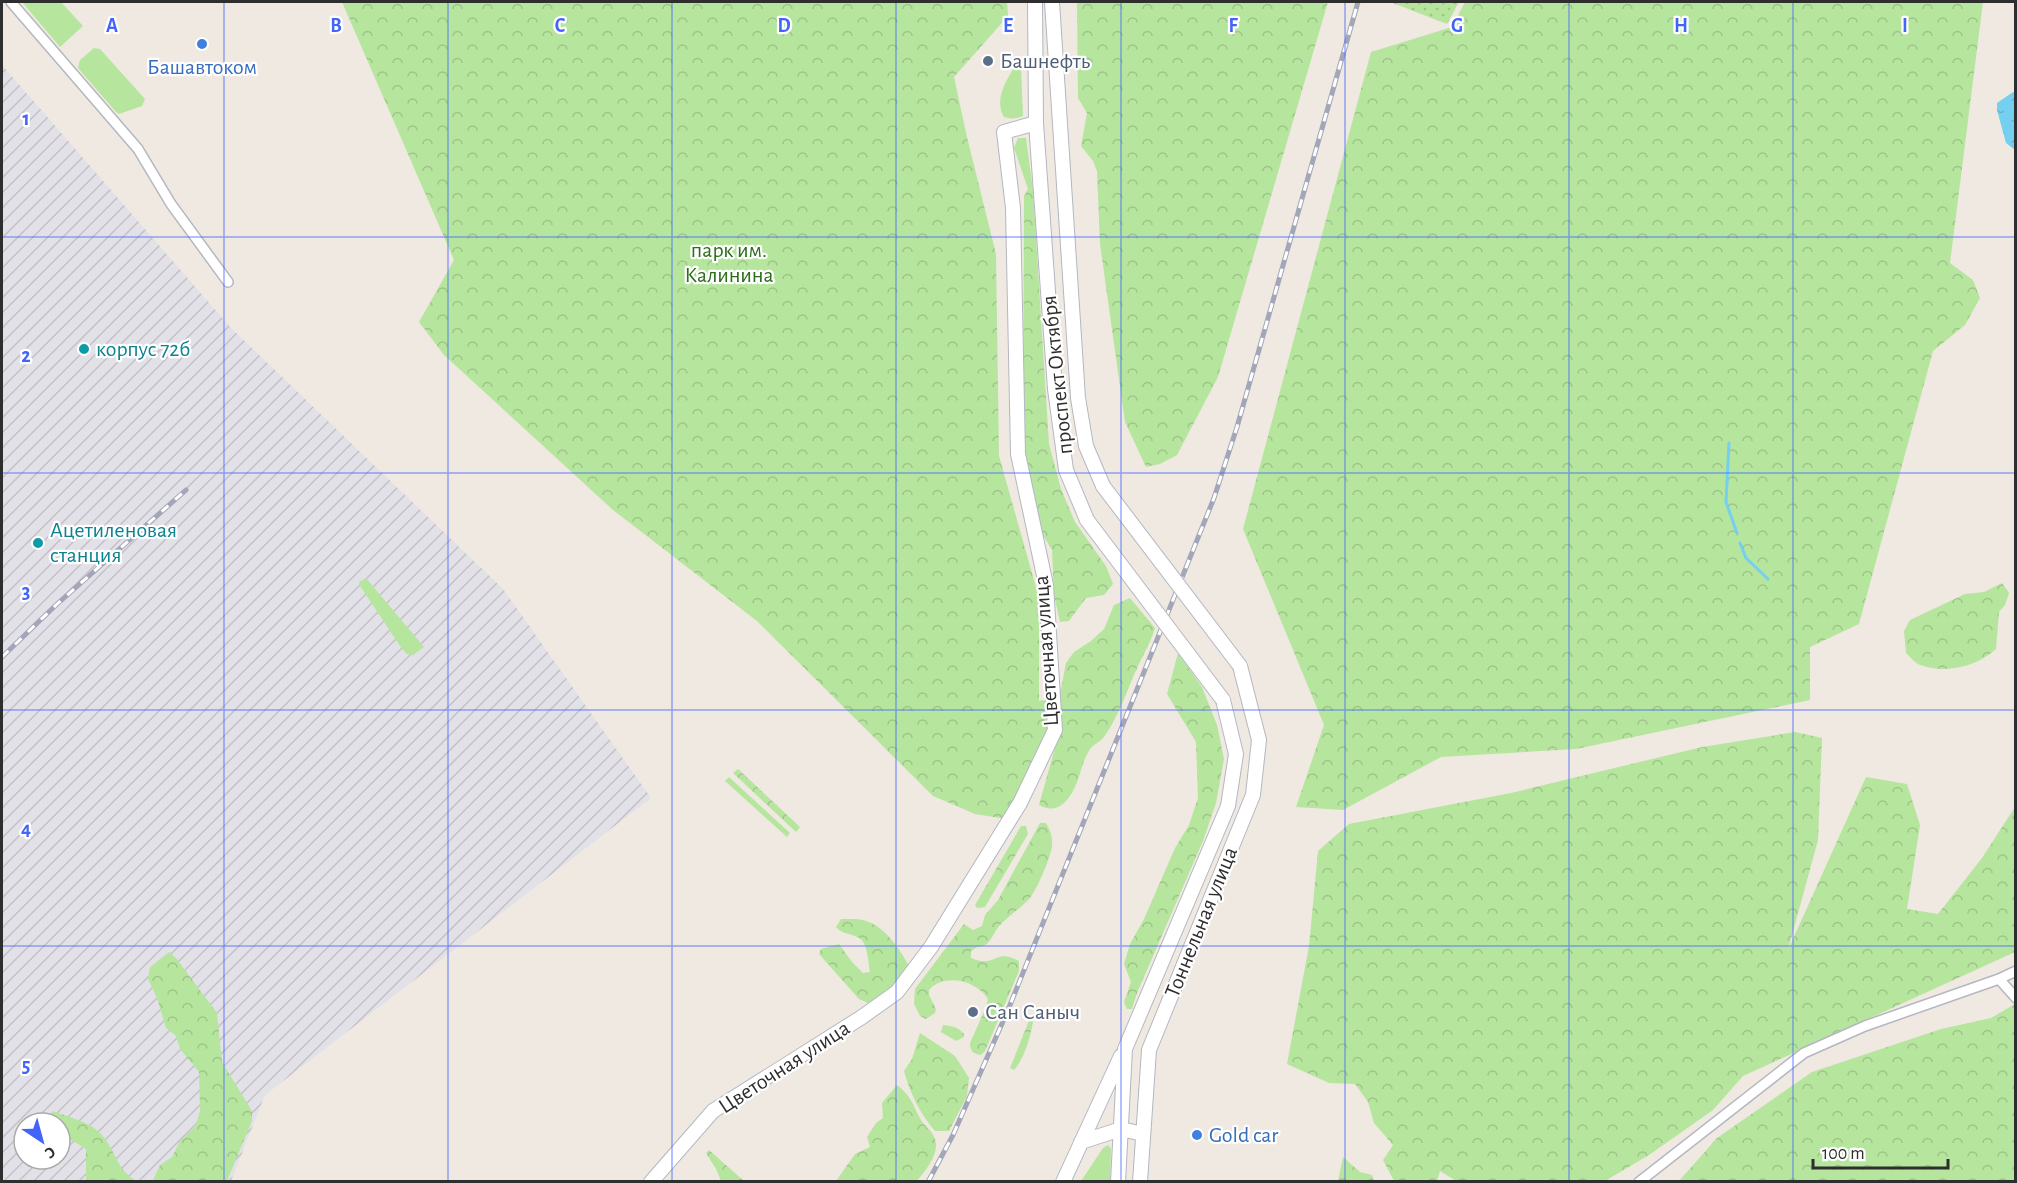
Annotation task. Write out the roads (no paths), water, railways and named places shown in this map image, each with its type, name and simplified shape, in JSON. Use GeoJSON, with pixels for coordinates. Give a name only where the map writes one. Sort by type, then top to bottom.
{"type":"FeatureCollection","features":[{"type":"Feature","properties":{"kind":"main road","name":"проспект Октября"},"geometry":{"type":"LineString","coordinates":[[1035,2],[1035,123],[1056,400],[1066,470],[1087,519],[1223,700]]}},
{"type":"Feature","properties":{"kind":"main road","name":"проспект Октября"},"geometry":{"type":"LineString","coordinates":[[1052,2],[1078,398],[1086,446],[1103,486],[1240,666]]}},
{"type":"Feature","properties":{"kind":"main road","name":"Цветочная улица"},"geometry":{"type":"LineString","coordinates":[[651,1182],[713,1111],[862,1017],[897,992],[931,947],[1020,803],[1055,730],[1046,585],[1017,454],[1013,208],[1004,132],[1035,123]]}},
{"type":"Feature","properties":{"kind":"main road","name":"Тоннельная улица"},"geometry":{"type":"LineString","coordinates":[[1140,1182],[1149,1050],[1253,795],[1259,740],[1240,666]]}},
{"type":"Feature","properties":{"kind":"main road","name":"Тоннельная улица"},"geometry":{"type":"LineString","coordinates":[[1118,1182],[1125,1049],[1228,806],[1236,754],[1223,700]]}},
{"type":"Feature","properties":{"kind":"main road"},"geometry":{"type":"LineString","coordinates":[[1063,1182],[1125,1049]]}},
{"type":"Feature","properties":{"kind":"main road"},"geometry":{"type":"LineString","coordinates":[[1081,1142],[1121,1130],[1143,1134]]}},
{"type":"Feature","properties":{"kind":"street"},"geometry":{"type":"LineString","coordinates":[[11,2],[138,149],[171,204],[228,282]]}},
{"type":"Feature","properties":{"kind":"street"},"geometry":{"type":"LineString","coordinates":[[1639,1182],[1804,1053],[1865,1026],[1999,980],[2016,971]]}},
{"type":"Feature","properties":{"kind":"street"},"geometry":{"type":"LineString","coordinates":[[1999,980],[2016,998]]}},
{"type":"Feature","properties":{"kind":"water"},"geometry":{"type":"Polygon","coordinates":[[[2013,92],[2016,93],[2015,150],[2006,143],[1997,110],[1997,103],[2013,92]]]}},
{"type":"Feature","properties":{"kind":"waterway"},"geometry":{"type":"LineString","coordinates":[[1729,443],[1726,502],[1737,533]]}},
{"type":"Feature","properties":{"kind":"waterway"},"geometry":{"type":"LineString","coordinates":[[1740,543],[1746,558],[1768,579]]}},
{"type":"Feature","properties":{"kind":"railway"},"geometry":{"type":"LineString","coordinates":[[928,1182],[953,1135],[1008,1010],[1214,498],[1237,427],[1358,2]]}},
{"type":"Feature","properties":{"kind":"railway"},"geometry":{"type":"LineString","coordinates":[[2,657],[56,605],[186,490]]}},
{"type":"Feature","properties":{"kind":"place","name":"Башавтоком"},"geometry":{"type":"Point","coordinates":[202,44]}},
{"type":"Feature","properties":{"kind":"place","name":"Башнефть"},"geometry":{"type":"Point","coordinates":[988,61]}},
{"type":"Feature","properties":{"kind":"place","name":"корпус 72б"},"geometry":{"type":"Point","coordinates":[84,349]}},
{"type":"Feature","properties":{"kind":"place","name":"Ацетиленовая станция"},"geometry":{"type":"Point","coordinates":[38,543]}},
{"type":"Feature","properties":{"kind":"place","name":"Сан Саныч"},"geometry":{"type":"Point","coordinates":[973,1012]}},
{"type":"Feature","properties":{"kind":"place","name":"Gold car"},"geometry":{"type":"Point","coordinates":[1197,1135]}},
{"type":"Feature","properties":{"kind":"park label","name":"парк им. Калинина"},"geometry":{"type":"Point","coordinates":[729,262]}}]}
